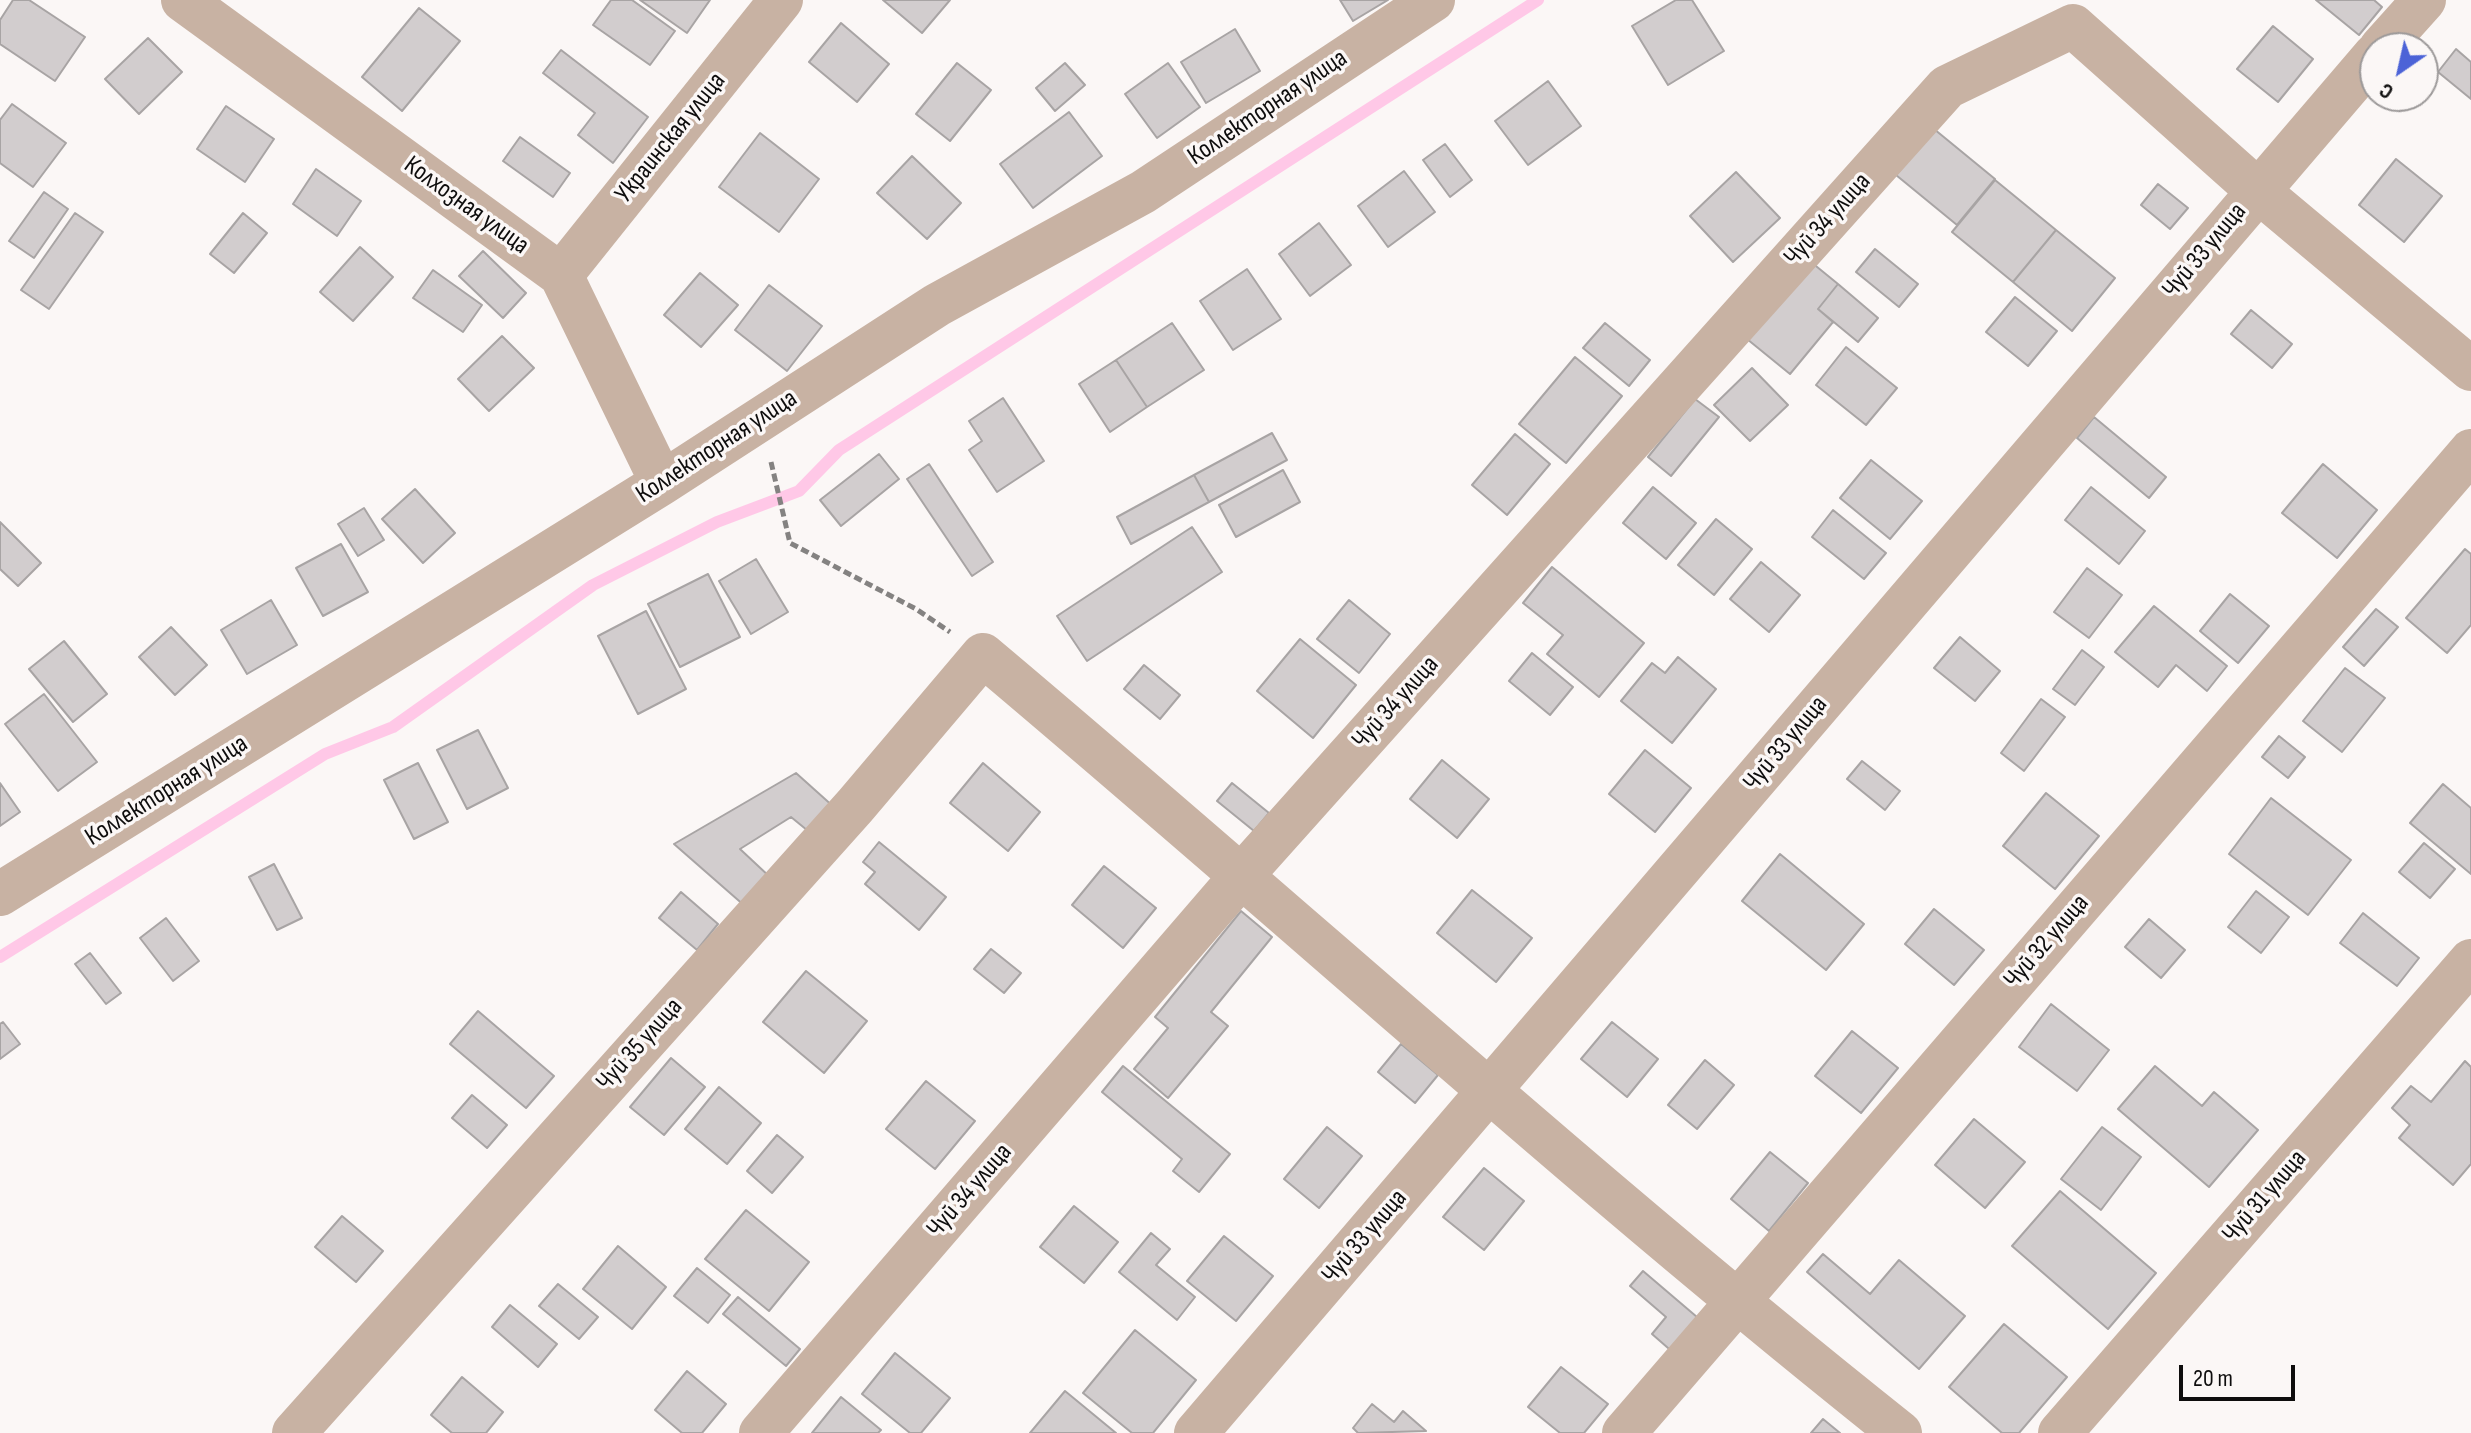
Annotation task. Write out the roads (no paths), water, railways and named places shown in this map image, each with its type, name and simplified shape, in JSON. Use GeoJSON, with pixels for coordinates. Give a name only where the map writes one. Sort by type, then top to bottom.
{"type":"FeatureCollection","features":[{"type":"Feature","properties":{"kind":"street","name":"Колхозная улица"},"geometry":{"type":"LineString","coordinates":[[183,0],[561,275],[662,483]]}},
{"type":"Feature","properties":{"kind":"street","name":"Украинская улица"},"geometry":{"type":"LineString","coordinates":[[561,275],[781,0]]}},
{"type":"Feature","properties":{"kind":"street","name":"Коллекторная улица"},"geometry":{"type":"LineString","coordinates":[[0,894],[662,483],[937,305],[1143,192],[1433,0]]}},
{"type":"Feature","properties":{"kind":"street"},"geometry":{"type":"LineString","coordinates":[[2395,32],[2424,0]]}},
{"type":"Feature","properties":{"kind":"street","name":"Чуй 34 улица"},"geometry":{"type":"LineString","coordinates":[[761,1433],[1243,874],[1947,87],[2073,26],[2257,190]]}},
{"type":"Feature","properties":{"kind":"street","name":"Чуй 33 улица"},"geometry":{"type":"LineString","coordinates":[[1196,1433],[2359,73]]}},
{"type":"Feature","properties":{"kind":"street"},"geometry":{"type":"LineString","coordinates":[[2257,190],[2471,369]]}},
{"type":"Feature","properties":{"kind":"street","name":"Чуй 32 улица"},"geometry":{"type":"LineString","coordinates":[[1624,1433],[2471,451]]}},
{"type":"Feature","properties":{"kind":"street","name":"Чуй 35 улица"},"geometry":{"type":"LineString","coordinates":[[294,1433],[855,806],[983,655],[1243,874]]}},
{"type":"Feature","properties":{"kind":"street"},"geometry":{"type":"LineString","coordinates":[[1243,874],[1736,1303],[1900,1433]]}},
{"type":"Feature","properties":{"kind":"street","name":"Чуй 31 улица"},"geometry":{"type":"LineString","coordinates":[[2060,1433],[2471,961]]}},
{"type":"Feature","properties":{"kind":"waterway"},"geometry":{"type":"LineString","coordinates":[[0,957],[325,754],[393,727],[593,585],[717,522],[799,491],[839,450],[1538,0]]}}]}
